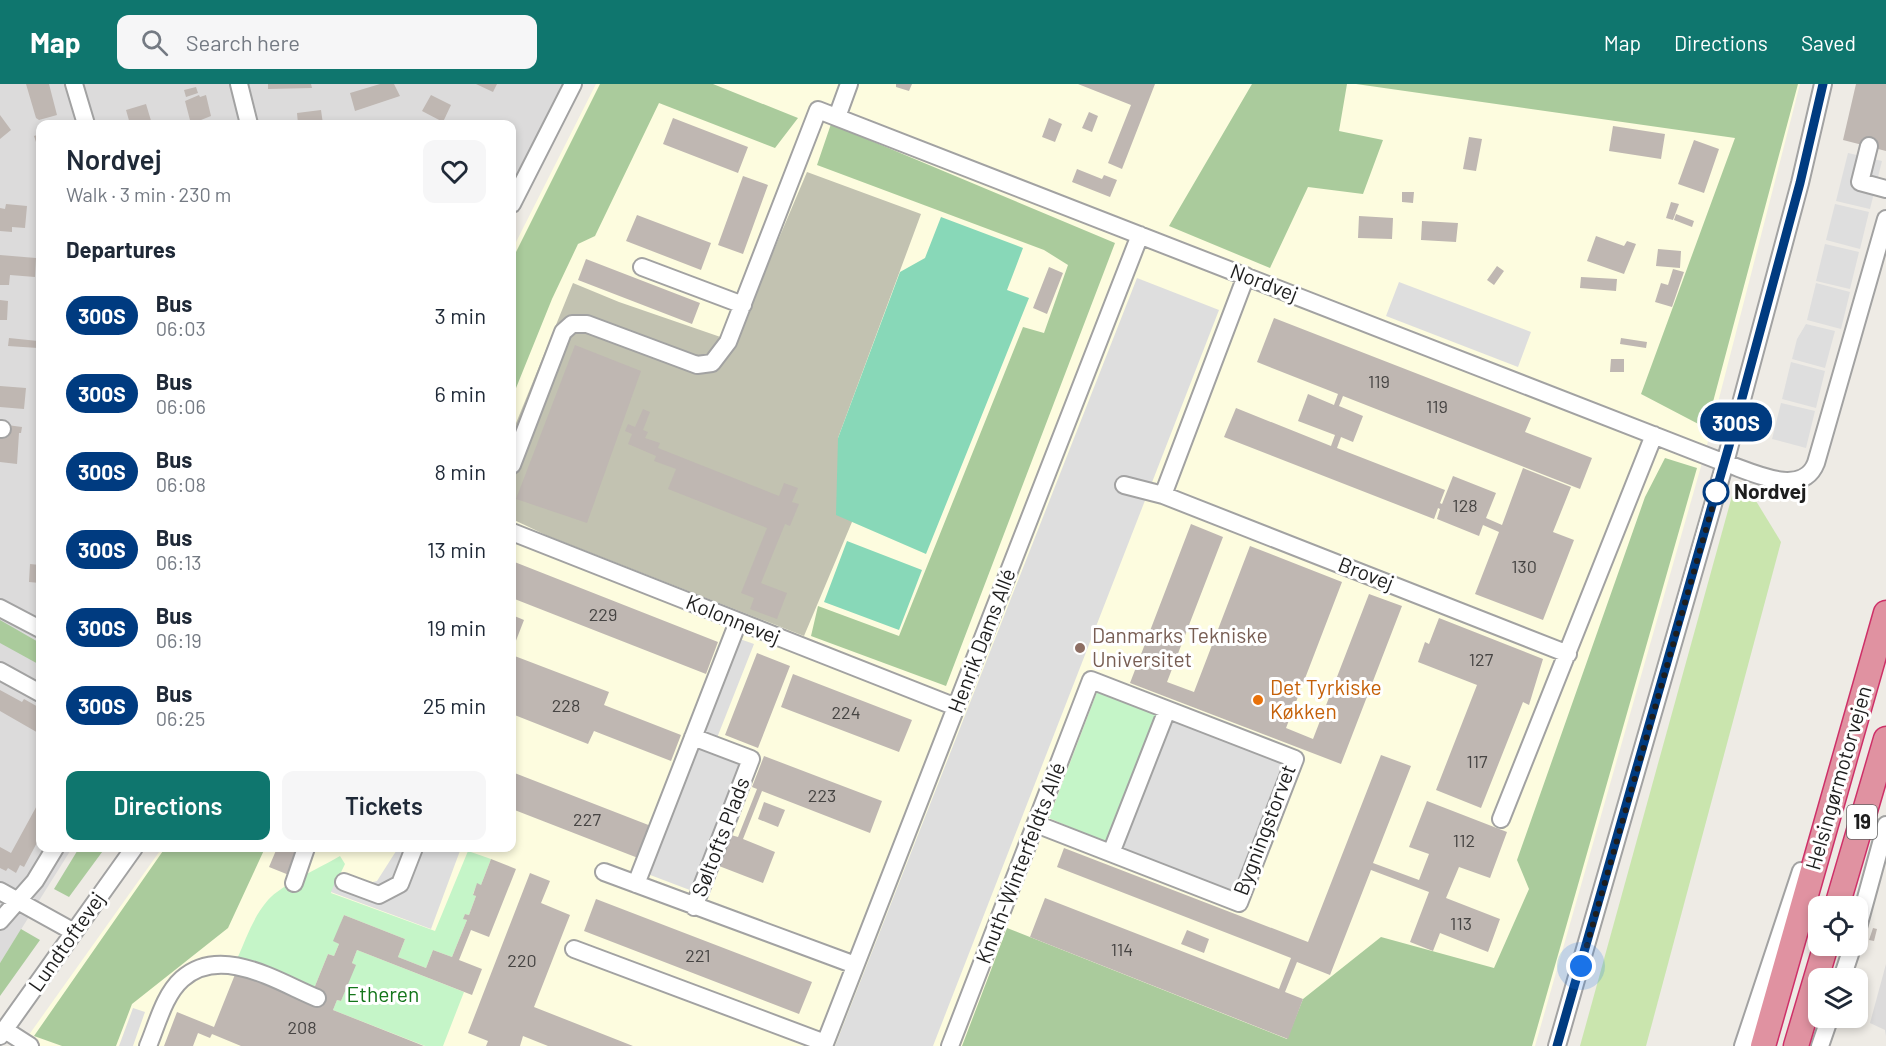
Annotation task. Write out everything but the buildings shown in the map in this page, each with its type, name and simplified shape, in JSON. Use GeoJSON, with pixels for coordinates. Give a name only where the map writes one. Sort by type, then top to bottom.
{"type":"FeatureCollection","features":[{"type":"Feature","properties":{"kind":"highway","name":"Helsingørmotorvejen"},"geometry":{"type":"LineString","coordinates":[[1763,1046],[1886,613]]}},
{"type":"Feature","properties":{"kind":"highway","name":"Helsingørmotorvejen"},"geometry":{"type":"LineString","coordinates":[[1840,896],[1886,739]]}},
{"type":"Feature","properties":{"kind":"highway"},"geometry":{"type":"LineString","coordinates":[[1796,1046],[1823,956]]}},
{"type":"Feature","properties":{"kind":"street"},"geometry":{"type":"LineString","coordinates":[[74,84],[85,120]]}},
{"type":"Feature","properties":{"kind":"street"},"geometry":{"type":"LineString","coordinates":[[239,84],[248,120]]}},
{"type":"Feature","properties":{"kind":"street"},"geometry":{"type":"LineString","coordinates":[[516,196],[573,84]]}},
{"type":"Feature","properties":{"kind":"street"},"geometry":{"type":"LineString","coordinates":[[837,117],[849,84]]}},
{"type":"Feature","properties":{"kind":"street"},"geometry":{"type":"LineString","coordinates":[[1557,1046],[1725,463],[1800,183],[1823,84]]}},
{"type":"Feature","properties":{"kind":"street","name":"Nordvej"},"geometry":{"type":"LineString","coordinates":[[743,305],[818,110],[1725,463],[1770,478],[1793,482],[1802,480],[1814,470],[1886,219]]}},
{"type":"Feature","properties":{"kind":"street"},"geometry":{"type":"LineString","coordinates":[[1869,146],[1860,182],[1886,189]]}},
{"type":"Feature","properties":{"kind":"street","name":"Henrik Dams Allé"},"geometry":{"type":"LineString","coordinates":[[825,1045],[1140,235]]}},
{"type":"Feature","properties":{"kind":"street"},"geometry":{"type":"LineString","coordinates":[[516,455],[563,332],[572,324],[587,324],[697,365],[712,363],[728,342],[743,305],[642,267]]}},
{"type":"Feature","properties":{"kind":"street"},"geometry":{"type":"LineString","coordinates":[[1163,495],[1246,276]]}},
{"type":"Feature","properties":{"kind":"street"},"geometry":{"type":"LineString","coordinates":[[1501,819],[1654,435]]}},
{"type":"Feature","properties":{"kind":"street","name":"Brovej"},"geometry":{"type":"LineString","coordinates":[[1124,485],[1163,495],[1568,654]]}},
{"type":"Feature","properties":{"kind":"street","name":"Kolonnevej"},"geometry":{"type":"LineString","coordinates":[[516,534],[956,707]]}},
{"type":"Feature","properties":{"kind":"street"},"geometry":{"type":"LineString","coordinates":[[0,608],[36,627]]}},
{"type":"Feature","properties":{"kind":"street"},"geometry":{"type":"LineString","coordinates":[[636,884],[738,622]]}},
{"type":"Feature","properties":{"kind":"street"},"geometry":{"type":"LineString","coordinates":[[0,671],[36,691]]}},
{"type":"Feature","properties":{"kind":"street","name":"Bygningstorvet"},"geometry":{"type":"LineString","coordinates":[[1036,824],[1239,903],[1295,759],[1091,680]]}},
{"type":"Feature","properties":{"kind":"street","name":"Knuth-Winterfeldts Allé"},"geometry":{"type":"LineString","coordinates":[[950,1046],[1091,680]]}},
{"type":"Feature","properties":{"kind":"street"},"geometry":{"type":"LineString","coordinates":[[1111,853],[1167,710]]}},
{"type":"Feature","properties":{"kind":"street","name":"Søltofts Plads"},"geometry":{"type":"LineString","coordinates":[[693,737],[751,759],[694,907]]}},
{"type":"Feature","properties":{"kind":"street"},"geometry":{"type":"LineString","coordinates":[[1743,1046],[1802,869],[1839,778]]}},
{"type":"Feature","properties":{"kind":"street"},"geometry":{"type":"LineString","coordinates":[[1867,896],[1886,825]]}},
{"type":"Feature","properties":{"kind":"street"},"geometry":{"type":"LineString","coordinates":[[0,921],[35,881],[53,852]]}},
{"type":"Feature","properties":{"kind":"street","name":"Lundtoftevej"},"geometry":{"type":"LineString","coordinates":[[2,1033],[131,852]]}},
{"type":"Feature","properties":{"kind":"street"},"geometry":{"type":"LineString","coordinates":[[294,883],[305,852]]}},
{"type":"Feature","properties":{"kind":"street"},"geometry":{"type":"LineString","coordinates":[[344,882],[379,895],[400,884],[412,852]]}},
{"type":"Feature","properties":{"kind":"street"},"geometry":{"type":"LineString","coordinates":[[604,872],[855,965]]}},
{"type":"Feature","properties":{"kind":"street"},"geometry":{"type":"LineString","coordinates":[[0,891],[20,899],[74,932]]}},
{"type":"Feature","properties":{"kind":"street"},"geometry":{"type":"LineString","coordinates":[[574,949],[825,1045]]}},
{"type":"Feature","properties":{"kind":"street"},"geometry":{"type":"LineString","coordinates":[[148,1046],[169,997],[182,979],[197,970],[215,965],[235,965],[317,998]]}},
{"type":"Feature","properties":{"kind":"street"},"geometry":{"type":"LineString","coordinates":[[1820,1046],[1826,1028]]}},
{"type":"Feature","properties":{"kind":"street"},"geometry":{"type":"LineString","coordinates":[[2,1033],[30,1046]]}},
{"type":"Feature","properties":{"kind":"shaded area"},"geometry":{"type":"Polygon","coordinates":[[[0,84],[580,84],[516,195],[516,120],[36,120],[36,852],[69,852],[0,963],[0,84]]]}},
{"type":"Feature","properties":{"kind":"shaded area","name":"Danmarks Tekniske Universitet"},"geometry":{"type":"Polygon","coordinates":[[[596,84],[1800,84],[1706,449],[1535,1046],[21,1046],[159,852],[516,852],[516,242],[596,84]]]}},
{"type":"Feature","properties":{"kind":"shaded area"},"geometry":{"type":"Polygon","coordinates":[[[1848,153],[1882,161],[1870,209],[1836,201],[1848,153]]]}},
{"type":"Feature","properties":{"kind":"shaded area"},"geometry":{"type":"Polygon","coordinates":[[[807,172],[921,214],[838,438],[852,522],[804,636],[548,536],[516,521],[516,423],[573,283],[619,302],[735,342],[807,172]]]}},
{"type":"Feature","properties":{"kind":"shaded area"},"geometry":{"type":"Polygon","coordinates":[[[1835,204],[1869,212],[1860,249],[1826,240],[1835,204]]]}},
{"type":"Feature","properties":{"kind":"shaded area"},"geometry":{"type":"Polygon","coordinates":[[[1825,244],[1859,252],[1850,289],[1816,281],[1825,244]]]}},
{"type":"Feature","properties":{"kind":"shaded area"},"geometry":{"type":"Polygon","coordinates":[[[1137,278],[1219,310],[933,1046],[835,1046],[1137,278]]]}},
{"type":"Feature","properties":{"kind":"shaded area"},"geometry":{"type":"Polygon","coordinates":[[[1399,282],[1531,332],[1518,367],[1386,316],[1399,282]]]}},
{"type":"Feature","properties":{"kind":"shaded area"},"geometry":{"type":"Polygon","coordinates":[[[1816,283],[1850,292],[1841,329],[1807,320],[1816,283]]]}},
{"type":"Feature","properties":{"kind":"shaded area"},"geometry":{"type":"Polygon","coordinates":[[[1806,324],[1835,331],[1825,368],[1792,359],[1797,339],[1806,324]]]}},
{"type":"Feature","properties":{"kind":"shaded area"},"geometry":{"type":"Polygon","coordinates":[[[1791,362],[1825,371],[1816,408],[1782,399],[1791,362]]]}},
{"type":"Feature","properties":{"kind":"shaded area"},"geometry":{"type":"Polygon","coordinates":[[[1781,403],[1815,411],[1806,448],[1772,439],[1781,403]]]}},
{"type":"Feature","properties":{"kind":"shaded area"},"geometry":{"type":"Polygon","coordinates":[[[737,638],[754,644],[713,748],[746,761],[695,892],[645,873],[737,638]]]}},
{"type":"Feature","properties":{"kind":"shaded area"},"geometry":{"type":"Polygon","coordinates":[[[1157,715],[1298,767],[1246,897],[1107,843],[1157,715]]]}},
{"type":"Feature","properties":{"kind":"shaded area"},"geometry":{"type":"Polygon","coordinates":[[[395,852],[460,852],[431,929],[331,892],[338,875],[369,883],[377,881],[395,852]]]}},
{"type":"Feature","properties":{"kind":"shaded area"},"geometry":{"type":"Polygon","coordinates":[[[1886,964],[1886,1036],[1885,1030],[1870,1023],[1886,964]]]}},
{"type":"Feature","properties":{"kind":"shaded area"},"geometry":{"type":"Polygon","coordinates":[[[133,1008],[145,1012],[133,1046],[119,1046],[133,1008]]]}},
{"type":"Feature","properties":{"kind":"green space"},"geometry":{"type":"Polygon","coordinates":[[[600,84],[713,84],[798,118],[775,148],[659,103],[595,236],[578,244],[552,299],[516,388],[516,252],[600,84]]]}},
{"type":"Feature","properties":{"kind":"green space"},"geometry":{"type":"Polygon","coordinates":[[[1252,84],[1347,84],[1339,131],[1383,140],[1363,194],[1308,187],[1270,268],[1169,226],[1252,84]]]}},
{"type":"Feature","properties":{"kind":"green space"},"geometry":{"type":"Polygon","coordinates":[[[1356,84],[1798,84],[1706,428],[1641,394],[1735,138],[1356,84]]]}},
{"type":"Feature","properties":{"kind":"green space"},"geometry":{"type":"Polygon","coordinates":[[[831,124],[1115,243],[946,686],[811,636],[818,606],[899,636],[1023,327],[1044,333],[1068,265],[1044,250],[817,165],[831,124]]]}},
{"type":"Feature","properties":{"kind":"green space"},"geometry":{"type":"Polygon","coordinates":[[[941,217],[1023,248],[1007,290],[1029,298],[926,554],[836,515],[838,438],[900,272],[925,258],[941,217]]]}},
{"type":"Feature","properties":{"kind":"green space"},"geometry":{"type":"Polygon","coordinates":[[[1665,458],[1697,468],[1532,1046],[962,1046],[1007,928],[1287,1039],[1303,999],[1381,937],[1494,968],[1529,889],[1517,860],[1645,497],[1665,458]]]}},
{"type":"Feature","properties":{"kind":"green space"},"geometry":{"type":"Polygon","coordinates":[[[1732,496],[1753,496],[1781,542],[1646,1046],[1580,1046],[1732,496]]]}},
{"type":"Feature","properties":{"kind":"green space"},"geometry":{"type":"Polygon","coordinates":[[[847,541],[922,570],[899,630],[824,602],[847,541]]]}},
{"type":"Feature","properties":{"kind":"green space"},"geometry":{"type":"Polygon","coordinates":[[[0,620],[36,641],[36,663],[0,643],[0,620]]]}},
{"type":"Feature","properties":{"kind":"green space"},"geometry":{"type":"Polygon","coordinates":[[[1097,692],[1157,715],[1107,843],[1049,818],[1097,692]]]}},
{"type":"Feature","properties":{"kind":"green space"},"geometry":{"type":"Polygon","coordinates":[[[77,852],[102,852],[69,897],[54,889],[77,852]]]}},
{"type":"Feature","properties":{"kind":"green space"},"geometry":{"type":"Polygon","coordinates":[[[162,852],[263,852],[228,928],[132,1004],[116,1046],[62,1046],[34,1036],[162,852]]]}},
{"type":"Feature","properties":{"kind":"green space"},"geometry":{"type":"Polygon","coordinates":[[[468,852],[491,859],[481,885],[477,884],[473,894],[476,896],[469,915],[465,914],[464,919],[467,920],[452,957],[433,950],[426,968],[398,957],[405,939],[344,915],[334,941],[339,944],[334,956],[328,954],[313,991],[237,959],[254,921],[274,894],[340,856],[345,864],[331,893],[435,931],[468,852]]]}},
{"type":"Feature","properties":{"kind":"green space"},"geometry":{"type":"Polygon","coordinates":[[[21,929],[40,940],[0,996],[0,963],[21,929]]]}},
{"type":"Feature","properties":{"kind":"green space","name":"Etheren"},"geometry":{"type":"Polygon","coordinates":[[[357,950],[464,992],[443,1046],[425,1046],[333,1010],[337,1000],[341,1001],[355,965],[352,963],[357,950]]]}},
{"type":"Feature","properties":{"kind":"bus line","name":"300S"},"geometry":{"type":"LineString","coordinates":[[1557,1046],[1731,439],[1800,183],[1823,84]]}},
{"type":"Feature","properties":{"kind":"place","name":"Nordvej"},"geometry":{"type":"Point","coordinates":[1716,492]}},
{"type":"Feature","properties":{"kind":"place","name":"Danmarks Tekniske Universitet"},"geometry":{"type":"Point","coordinates":[1080,648]}},
{"type":"Feature","properties":{"kind":"place","name":"Det Tyrkiske Køkken"},"geometry":{"type":"Point","coordinates":[1258,700]}},
{"type":"Feature","properties":{"kind":"route"},"geometry":{"type":"LineString","coordinates":[[1581,966],[1719,484],[1716,492]]}}]}
